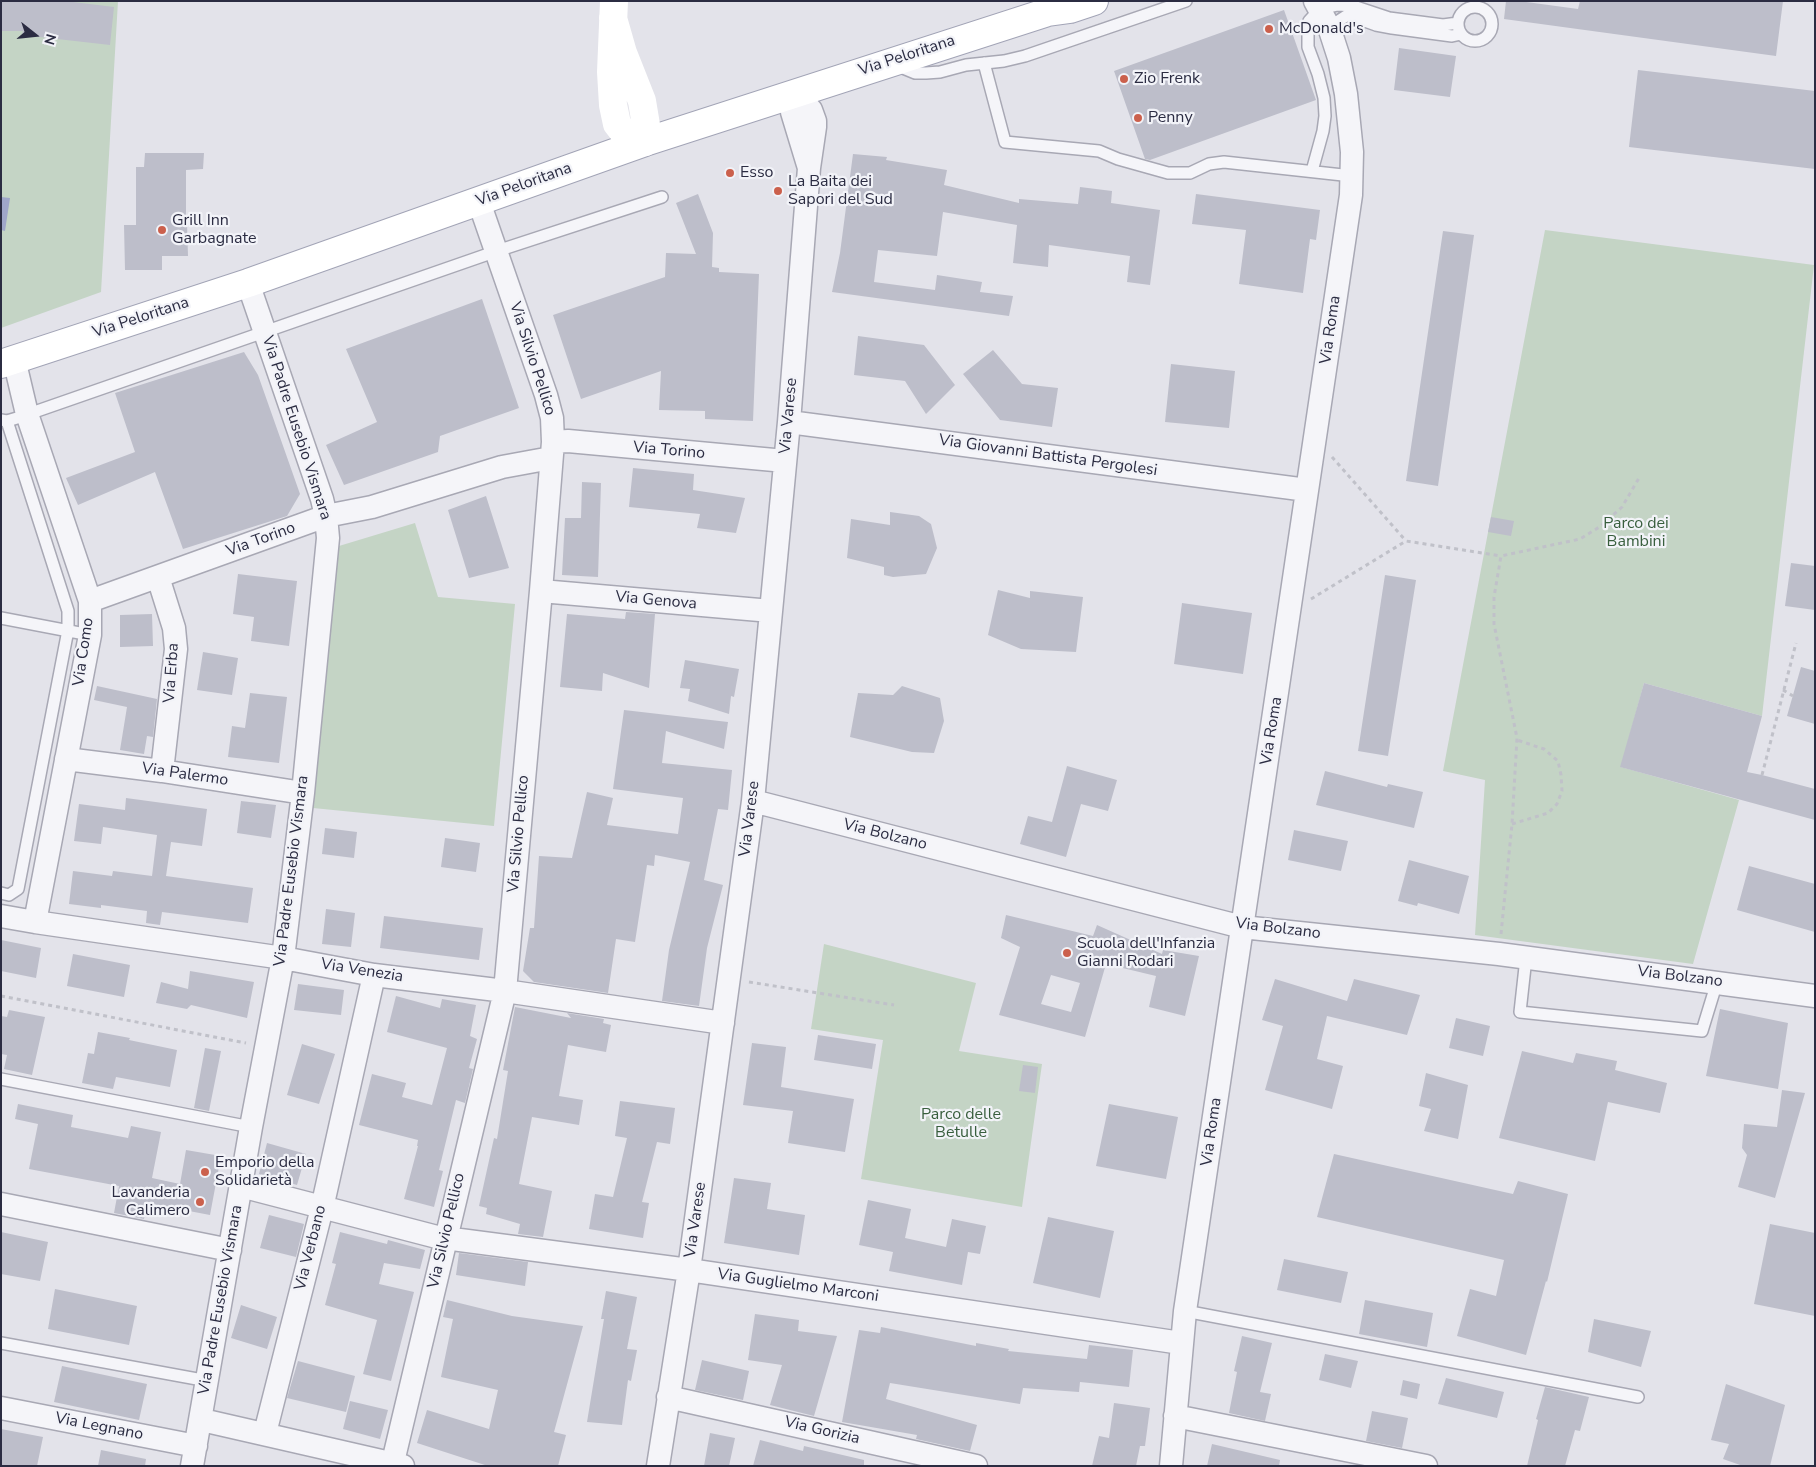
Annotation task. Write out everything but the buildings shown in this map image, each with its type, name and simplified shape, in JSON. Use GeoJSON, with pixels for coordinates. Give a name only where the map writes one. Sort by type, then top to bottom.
{"type":"FeatureCollection","features":[{"type":"Feature","properties":{"kind":"main road","name":"Via Peloritana"},"geometry":{"type":"LineString","coordinates":[[8,362],[248,283],[644,142],[889,62],[1051,5],[1070,10],[1094,1]]}},
{"type":"Feature","properties":{"kind":"main road"},"geometry":{"type":"LineString","coordinates":[[614,10],[611,72],[612,105],[618,124],[624,133],[644,142]]}},
{"type":"Feature","properties":{"kind":"street","name":"Via Roma"},"geometry":{"type":"LineString","coordinates":[[1171,1466],[1185,1311],[1350,204],[1352,176],[1350,128],[1346,94],[1339,58],[1321,12]]}},
{"type":"Feature","properties":{"kind":"street","name":"Via Varese"},"geometry":{"type":"LineString","coordinates":[[658,1466],[689,1270],[754,801],[789,422],[809,168],[792,112],[792,103],[796,92]]}},
{"type":"Feature","properties":{"kind":"street","name":"Via Silvio Pellico"},"geometry":{"type":"LineString","coordinates":[[396,1465],[446,1238],[505,991],[552,450],[552,418],[546,395],[479,202]]}},
{"type":"Feature","properties":{"kind":"street","name":"Via Padre Eusebio Vismara"},"geometry":{"type":"LineString","coordinates":[[194,1456],[202,1420],[251,1127],[283,958],[303,792],[328,538],[322,499],[248,283]]}},
{"type":"Feature","properties":{"kind":"street","name":"Via Como"},"geometry":{"type":"LineString","coordinates":[[8,362],[28,414],[90,601],[90,635],[35,922]]}},
{"type":"Feature","properties":{"kind":"street","name":"Via Giovanni Battista Pergolesi"},"geometry":{"type":"LineString","coordinates":[[789,422],[1307,490]]}},
{"type":"Feature","properties":{"kind":"street","name":"Via Torino"},"geometry":{"type":"LineString","coordinates":[[90,601],[326,516],[372,507],[502,467],[552,450],[568,442],[785,461]]}},
{"type":"Feature","properties":{"kind":"street","name":"Via Erba"},"geometry":{"type":"LineString","coordinates":[[158,577],[174,628],[176,649],[162,771]]}},
{"type":"Feature","properties":{"kind":"street","name":"Via Genova"},"geometry":{"type":"LineString","coordinates":[[541,591],[771,611]]}},
{"type":"Feature","properties":{"kind":"street","name":"Via Palermo"},"geometry":{"type":"LineString","coordinates":[[66,759],[303,792]]}},
{"type":"Feature","properties":{"kind":"street","name":"Via Bolzano"},"geometry":{"type":"LineString","coordinates":[[754,801],[1242,927],[1499,954],[1815,996]]}},
{"type":"Feature","properties":{"kind":"street","name":"Via Venezia"},"geometry":{"type":"LineString","coordinates":[[1,916],[283,958],[374,975],[505,991],[723,1023]]}},
{"type":"Feature","properties":{"kind":"street","name":"Via Verbano"},"geometry":{"type":"LineString","coordinates":[[265,1433],[322,1208],[374,975]]}},
{"type":"Feature","properties":{"kind":"street","name":"Via Guglielmo Marconi"},"geometry":{"type":"LineString","coordinates":[[241,1186],[446,1238],[689,1270],[1182,1344]]}},
{"type":"Feature","properties":{"kind":"street"},"geometry":{"type":"LineString","coordinates":[[1,1204],[230,1250]]}},
{"type":"Feature","properties":{"kind":"street","name":"Via Gorizia"},"geometry":{"type":"LineString","coordinates":[[668,1397],[976,1466]]}},
{"type":"Feature","properties":{"kind":"street","name":"Via Legnano"},"geometry":{"type":"LineString","coordinates":[[1,1408],[194,1456]]}},
{"type":"Feature","properties":{"kind":"street"},"geometry":{"type":"LineString","coordinates":[[1175,1416],[1426,1466]]}},
{"type":"Feature","properties":{"kind":"street"},"geometry":{"type":"LineString","coordinates":[[202,1420],[265,1433],[396,1465]]}},
{"type":"Feature","properties":{"kind":"lane"},"geometry":{"type":"LineString","coordinates":[[889,62],[914,73],[926,73],[940,72],[966,64],[1004,61],[1025,56],[1186,1]]}},
{"type":"Feature","properties":{"kind":"lane"},"geometry":{"type":"LineString","coordinates":[[1312,171],[1323,131],[1325,116],[1324,98],[1308,47],[1309,21],[1321,12],[1338,5],[1353,6],[1388,18],[1443,25],[1459,29],[1468,40],[1478,41],[1486,37],[1490,32],[1492,22],[1487,12],[1477,4],[1467,9],[1464,6],[1459,29],[1452,36],[1392,28],[1351,16],[1321,12]]}},
{"type":"Feature","properties":{"kind":"lane"},"geometry":{"type":"LineString","coordinates":[[984,63],[1005,142],[1099,151],[1118,159],[1168,173],[1190,173],[1209,164],[1224,162],[1352,176]]}},
{"type":"Feature","properties":{"kind":"lane"},"geometry":{"type":"LineString","coordinates":[[1,893],[9,895],[18,889],[68,630],[68,612],[4,421],[266,332],[497,250],[662,196]]}},
{"type":"Feature","properties":{"kind":"lane"},"geometry":{"type":"LineString","coordinates":[[1,618],[90,635]]}},
{"type":"Feature","properties":{"kind":"lane"},"geometry":{"type":"LineString","coordinates":[[1526,958],[1520,1012],[1702,1032],[1717,982]]}},
{"type":"Feature","properties":{"kind":"lane"},"geometry":{"type":"LineString","coordinates":[[1,1079],[251,1127]]}},
{"type":"Feature","properties":{"kind":"lane"},"geometry":{"type":"LineString","coordinates":[[1185,1311],[1638,1397]]}},
{"type":"Feature","properties":{"kind":"lane"},"geometry":{"type":"LineString","coordinates":[[1,1343],[208,1381]]}},
{"type":"Feature","properties":{"kind":"path"},"geometry":{"type":"LineString","coordinates":[[1315,438],[1406,541],[1501,556],[1580,538],[1601,526],[1622,507],[1639,478]]}},
{"type":"Feature","properties":{"kind":"path"},"geometry":{"type":"LineString","coordinates":[[1290,612],[1406,541]]}},
{"type":"Feature","properties":{"kind":"path"},"geometry":{"type":"LineString","coordinates":[[1499,954],[1512,824],[1517,740],[1494,624],[1494,597],[1501,556]]}},
{"type":"Feature","properties":{"kind":"path"},"geometry":{"type":"LineString","coordinates":[[1762,775],[1796,643]]}},
{"type":"Feature","properties":{"kind":"path"},"geometry":{"type":"LineString","coordinates":[[1783,690],[1793,696]]}},
{"type":"Feature","properties":{"kind":"path"},"geometry":{"type":"LineString","coordinates":[[1512,824],[1548,813],[1557,804],[1562,791],[1558,761],[1544,749],[1517,740]]}},
{"type":"Feature","properties":{"kind":"path"},"geometry":{"type":"LineString","coordinates":[[729,979],[894,1005]]}},
{"type":"Feature","properties":{"kind":"path"},"geometry":{"type":"LineString","coordinates":[[1,996],[266,1046]]}},
{"type":"Feature","properties":{"kind":"green space"},"geometry":{"type":"Polygon","coordinates":[[[1,1],[118,1],[101,292],[1,328],[1,1]]]}},
{"type":"Feature","properties":{"kind":"green space","name":"Parco dei Bambini"},"geometry":{"type":"Polygon","coordinates":[[[1545,230],[1814,265],[1762,716],[1644,683],[1621,767],[1739,800],[1693,964],[1475,935],[1485,780],[1443,771],[1545,230]]]}},
{"type":"Feature","properties":{"kind":"green space"},"geometry":{"type":"Polygon","coordinates":[[[415,523],[438,597],[515,604],[494,826],[313,808],[339,546],[415,523]]]}},
{"type":"Feature","properties":{"kind":"green space","name":"Parco delle Betulle"},"geometry":{"type":"Polygon","coordinates":[[[824,944],[976,983],[959,1051],[1042,1064],[1022,1207],[861,1179],[883,1040],[811,1029],[824,944]]]}},
{"type":"Feature","properties":{"kind":"water"},"geometry":{"type":"Polygon","coordinates":[[[1,197],[10,198],[5,231],[1,230],[1,197]]]}},
{"type":"Feature","properties":{"kind":"place","name":"McDonald's"},"geometry":{"type":"Point","coordinates":[1269,29]}},
{"type":"Feature","properties":{"kind":"place","name":"Zio Frenk"},"geometry":{"type":"Point","coordinates":[1124,79]}},
{"type":"Feature","properties":{"kind":"place","name":"Penny"},"geometry":{"type":"Point","coordinates":[1138,118]}},
{"type":"Feature","properties":{"kind":"place","name":"Esso"},"geometry":{"type":"Point","coordinates":[730,173]}},
{"type":"Feature","properties":{"kind":"place","name":"La Baita dei Sapori del Sud"},"geometry":{"type":"Point","coordinates":[778,191]}},
{"type":"Feature","properties":{"kind":"place","name":"Grill Inn Garbagnate"},"geometry":{"type":"Point","coordinates":[162,230]}},
{"type":"Feature","properties":{"kind":"place","name":"Scuola dell'Infanzia Gianni Rodari"},"geometry":{"type":"Point","coordinates":[1067,953]}},
{"type":"Feature","properties":{"kind":"place","name":"Emporio della Solidarietà"},"geometry":{"type":"Point","coordinates":[205,1172]}},
{"type":"Feature","properties":{"kind":"place","name":"Lavanderia Calimero"},"geometry":{"type":"Point","coordinates":[200,1202]}}]}
